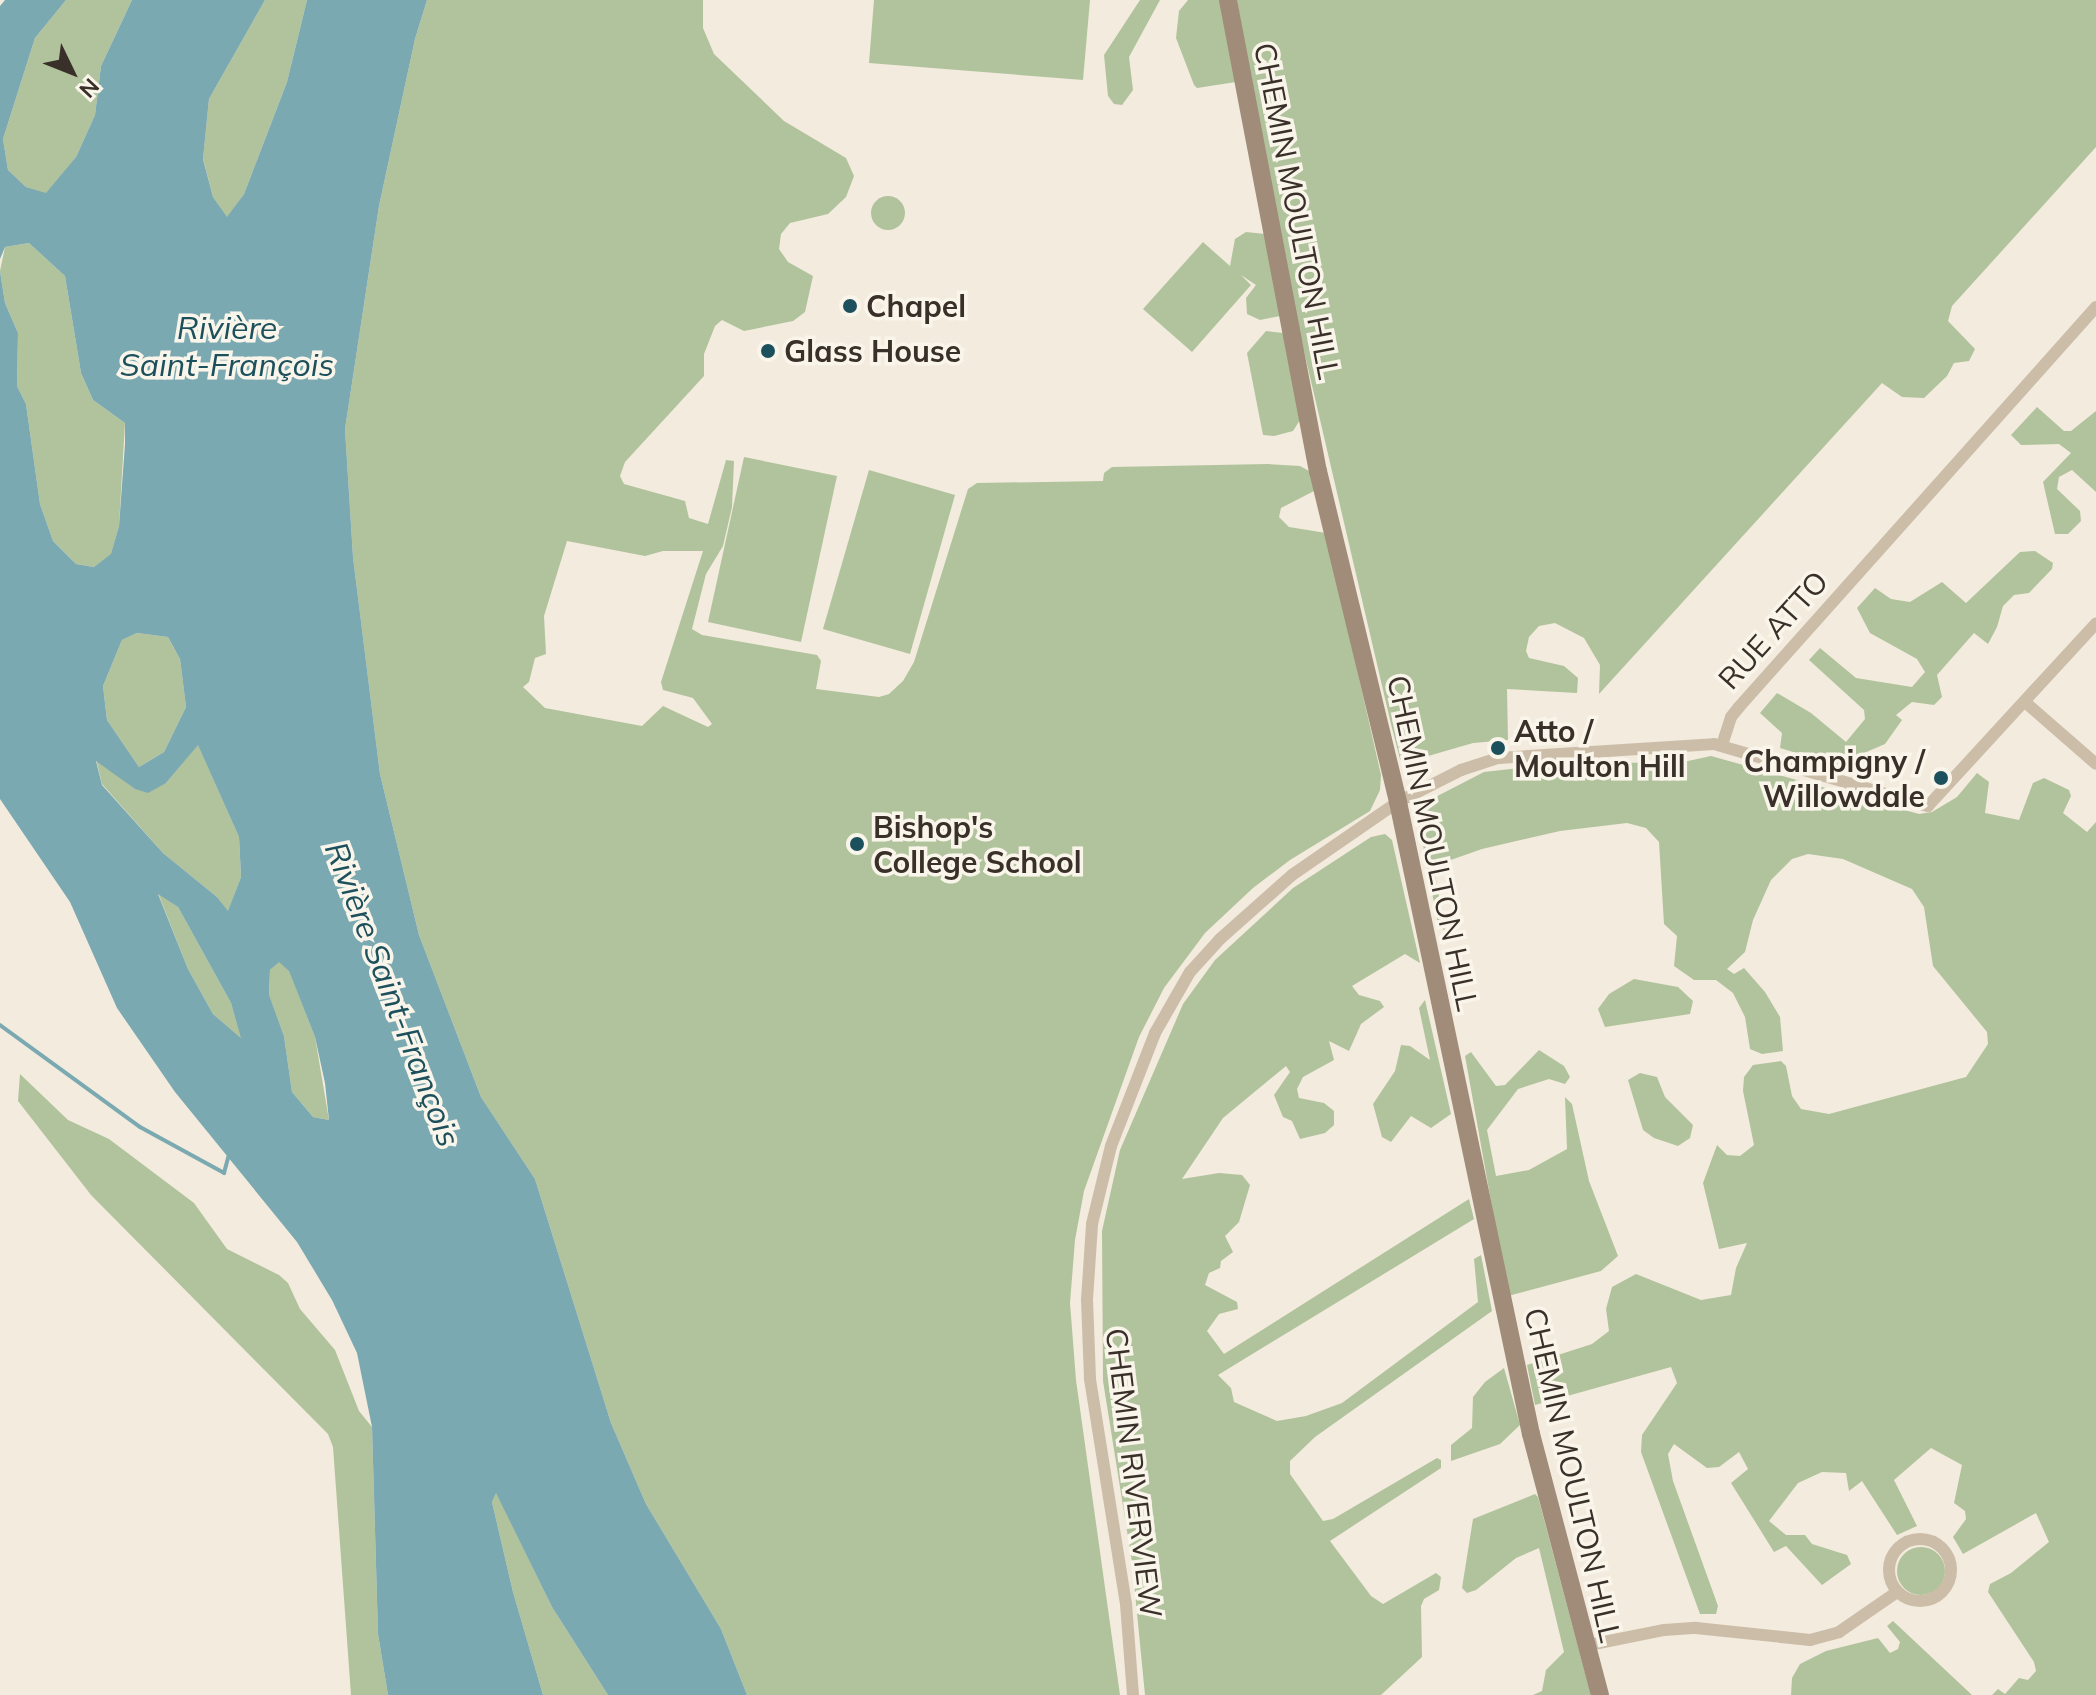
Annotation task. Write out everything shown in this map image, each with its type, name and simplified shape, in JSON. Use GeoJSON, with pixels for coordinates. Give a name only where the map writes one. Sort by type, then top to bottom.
{"type":"FeatureCollection","features":[{"type":"Feature","properties":{"kind":"street","name":"CHEMIN MOULTON HILL"},"geometry":{"type":"LineString","coordinates":[[1228,0],[1318,471],[1398,802],[1531,1434],[1584,1646],[1600,1695]]}},
{"type":"Feature","properties":{"kind":"street","name":"RUE ATTO"},"geometry":{"type":"LineString","coordinates":[[1722,745],[1731,717],[1739,707],[2096,307]]}},
{"type":"Feature","properties":{"kind":"street"},"geometry":{"type":"LineString","coordinates":[[1398,802],[1461,770],[1499,758],[1722,745],[1928,806],[2096,623]]}},
{"type":"Feature","properties":{"kind":"street"},"geometry":{"type":"LineString","coordinates":[[2025,702],[2096,764]]}},
{"type":"Feature","properties":{"kind":"street","name":"CHEMIN RIVERVIEW"},"geometry":{"type":"LineString","coordinates":[[1133,1695],[1126,1604],[1096,1429],[1088,1344],[1092,1224],[1111,1146],[1155,1033],[1190,972],[1248,910],[1292,875],[1398,802]]}},
{"type":"Feature","properties":{"kind":"street"},"geometry":{"type":"LineString","coordinates":[[1922,1538],[1944,1549],[1952,1571],[1942,1593],[1919,1602],[1897,1592],[1888,1569],[1899,1547],[1922,1538]]}},
{"type":"Feature","properties":{"kind":"street"},"geometry":{"type":"LineString","coordinates":[[1584,1646],[1664,1630],[1696,1628],[1810,1640],[1839,1632],[1897,1592]]}},
{"type":"Feature","properties":{"kind":"green space"},"geometry":{"type":"Polygon","coordinates":[[[66,0],[132,0],[101,66],[95,115],[76,157],[47,194],[26,187],[8,170],[3,139],[35,38],[66,0]]]}},
{"type":"Feature","properties":{"kind":"green space"},"geometry":{"type":"Polygon","coordinates":[[[265,0],[307,0],[287,82],[244,194],[227,218],[213,197],[203,158],[209,99],[265,0]]]}},
{"type":"Feature","properties":{"kind":"green space","name":"Bishop's College School"},"geometry":{"type":"Polygon","coordinates":[[[427,0],[703,0],[703,28],[714,54],[784,121],[846,158],[854,176],[846,197],[828,214],[790,223],[781,234],[779,249],[788,262],[813,276],[805,312],[793,321],[744,331],[722,320],[715,326],[704,354],[704,376],[625,462],[620,476],[624,484],[685,501],[689,518],[708,524],[726,460],[734,461],[732,507],[723,546],[706,574],[692,629],[702,635],[817,655],[821,661],[816,689],[879,697],[889,694],[903,681],[914,662],[968,489],[977,483],[1103,481],[1104,473],[1112,467],[1268,464],[1300,466],[1311,472],[1316,490],[1281,508],[1279,517],[1289,527],[1326,533],[1381,775],[1380,790],[1370,811],[1290,860],[1253,888],[1205,933],[1164,988],[1139,1037],[1084,1191],[1075,1240],[1070,1303],[1076,1380],[1120,1695],[747,1695],[721,1629],[646,1504],[611,1423],[535,1179],[481,1097],[419,935],[380,774],[353,557],[345,429],[379,206],[415,39],[427,0]],[[567,541],[544,616],[546,654],[535,658],[529,682],[523,687],[545,708],[642,726],[663,706],[708,727],[712,724],[693,698],[663,690],[661,682],[703,551],[663,551],[645,556],[567,541]]]}},
{"type":"Feature","properties":{"kind":"green space"},"geometry":{"type":"Polygon","coordinates":[[[874,0],[1090,0],[1083,80],[869,63],[874,0]]]}},
{"type":"Feature","properties":{"kind":"green space"},"geometry":{"type":"Polygon","coordinates":[[[1140,0],[1160,0],[1129,57],[1133,90],[1122,105],[1114,104],[1108,96],[1104,55],[1140,0]]]}},
{"type":"Feature","properties":{"kind":"green space"},"geometry":{"type":"Polygon","coordinates":[[[1188,0],[1222,0],[1236,82],[1197,88],[1194,85],[1176,38],[1179,11],[1188,0]]]}},
{"type":"Feature","properties":{"kind":"green space"},"geometry":{"type":"Polygon","coordinates":[[[1237,0],[2096,0],[2096,147],[1952,306],[1948,321],[1975,349],[1969,361],[1954,363],[1947,376],[1924,398],[1902,397],[1882,383],[1599,694],[1600,665],[1584,638],[1555,623],[1539,626],[1529,637],[1526,651],[1529,658],[1564,666],[1578,678],[1577,693],[1507,689],[1508,740],[1473,743],[1404,763],[1400,759],[1391,724],[1286,274],[1237,0]]]}},
{"type":"Feature","properties":{"kind":"green space"},"geometry":{"type":"Polygon","coordinates":[[[888,196],[900,201],[905,213],[900,225],[888,230],[876,225],[871,213],[876,201],[888,196]]]}},
{"type":"Feature","properties":{"kind":"green space"},"geometry":{"type":"Polygon","coordinates":[[[1246,232],[1265,234],[1280,316],[1260,320],[1247,314],[1246,298],[1256,285],[1241,275],[1251,285],[1192,352],[1143,309],[1203,242],[1230,266],[1235,239],[1246,232]]]}},
{"type":"Feature","properties":{"kind":"green space"},"geometry":{"type":"Polygon","coordinates":[[[29,243],[65,276],[81,373],[93,400],[125,423],[119,526],[111,555],[94,567],[76,564],[53,541],[40,504],[26,404],[17,386],[18,333],[5,303],[0,271],[5,247],[29,243]]]}},
{"type":"Feature","properties":{"kind":"green space"},"geometry":{"type":"Polygon","coordinates":[[[1266,331],[1283,333],[1300,420],[1293,431],[1274,436],[1263,435],[1247,353],[1266,331]]]}},
{"type":"Feature","properties":{"kind":"green space"},"geometry":{"type":"Polygon","coordinates":[[[2037,407],[2064,431],[2071,431],[2096,411],[2096,492],[2072,470],[2059,477],[2057,489],[2080,511],[2081,521],[2068,534],[2055,534],[2043,482],[2071,453],[2059,444],[2021,445],[2011,435],[2037,407]]]}},
{"type":"Feature","properties":{"kind":"green space"},"geometry":{"type":"Polygon","coordinates":[[[744,457],[837,476],[801,642],[708,622],[744,457]]]}},
{"type":"Feature","properties":{"kind":"green space"},"geometry":{"type":"Polygon","coordinates":[[[869,470],[955,495],[910,654],[823,629],[869,470]]]}},
{"type":"Feature","properties":{"kind":"green space"},"geometry":{"type":"Polygon","coordinates":[[[2035,551],[2053,563],[2052,569],[2029,593],[2014,595],[2003,606],[1988,644],[1974,633],[1937,675],[1942,697],[1934,705],[1912,702],[1896,715],[1902,720],[1885,744],[1836,765],[1780,748],[1782,733],[1760,713],[1777,693],[1811,713],[1846,742],[1865,719],[1864,710],[1809,660],[1820,648],[1856,678],[1912,687],[1925,672],[1917,659],[1870,633],[1857,608],[1875,588],[1891,599],[1910,602],[1942,582],[1966,603],[2020,552],[2035,551]]]}},
{"type":"Feature","properties":{"kind":"green space"},"geometry":{"type":"Polygon","coordinates":[[[137,633],[168,637],[180,659],[186,707],[164,752],[139,767],[107,720],[103,686],[122,640],[137,633]]]}},
{"type":"Feature","properties":{"kind":"green space"},"geometry":{"type":"Polygon","coordinates":[[[198,744],[239,837],[241,877],[228,912],[217,897],[163,853],[102,784],[96,759],[135,789],[166,783],[198,744]]]}},
{"type":"Feature","properties":{"kind":"green space"},"geometry":{"type":"Polygon","coordinates":[[[1711,756],[1919,814],[1932,812],[1957,797],[1977,773],[1989,782],[1985,813],[2019,820],[2033,783],[2044,778],[2069,790],[2071,796],[2063,813],[2087,832],[2096,822],[2096,1695],[1992,1695],[1998,1689],[2005,1694],[2019,1678],[2028,1680],[2036,1671],[2034,1662],[1988,1592],[1990,1584],[2011,1573],[2049,1542],[2036,1513],[1963,1554],[1953,1537],[1966,1519],[1965,1511],[1954,1503],[1962,1465],[1931,1448],[1894,1480],[1917,1526],[1897,1535],[1862,1481],[1849,1491],[1846,1473],[1822,1472],[1798,1483],[1769,1521],[1786,1535],[1805,1535],[1812,1544],[1847,1555],[1851,1564],[1822,1585],[1786,1546],[1774,1552],[1731,1483],[1748,1469],[1739,1452],[1719,1467],[1707,1468],[1674,1444],[1668,1454],[1673,1481],[1718,1606],[1716,1614],[1700,1614],[1641,1452],[1642,1435],[1677,1383],[1671,1367],[1535,1405],[1527,1365],[1592,1344],[1609,1331],[1606,1309],[1612,1287],[1636,1274],[1701,1300],[1731,1295],[1736,1268],[1747,1243],[1719,1249],[1703,1183],[1717,1145],[1727,1155],[1740,1156],[1754,1145],[1743,1091],[1744,1077],[1753,1065],[1781,1061],[1786,1066],[1792,1096],[1801,1109],[1829,1114],[1966,1077],[1988,1044],[1987,1032],[1933,966],[1924,907],[1912,889],[1843,859],[1808,854],[1792,859],[1771,880],[1753,920],[1745,952],[1727,969],[1734,974],[1744,968],[1765,992],[1780,1017],[1783,1051],[1762,1054],[1750,1049],[1745,1017],[1733,993],[1716,980],[1694,980],[1674,966],[1677,936],[1664,924],[1659,842],[1646,828],[1627,823],[1560,831],[1482,849],[1445,862],[1435,874],[1445,931],[1438,924],[1417,813],[1420,805],[1484,772],[1536,766],[1688,761],[1711,756]]]}},
{"type":"Feature","properties":{"kind":"green space"},"geometry":{"type":"Polygon","coordinates":[[[1385,834],[1392,840],[1420,963],[1405,954],[1352,986],[1359,995],[1380,1001],[1384,1007],[1361,1024],[1349,1051],[1329,1041],[1334,1060],[1303,1077],[1297,1089],[1299,1098],[1324,1103],[1334,1111],[1334,1125],[1325,1133],[1300,1139],[1292,1121],[1283,1117],[1274,1095],[1290,1072],[1286,1066],[1223,1118],[1182,1179],[1219,1173],[1242,1175],[1250,1185],[1239,1222],[1225,1236],[1233,1252],[1221,1261],[1220,1268],[1209,1273],[1205,1285],[1237,1302],[1238,1309],[1219,1314],[1207,1331],[1224,1354],[1469,1199],[1474,1219],[1218,1375],[1231,1388],[1234,1402],[1277,1421],[1306,1416],[1342,1403],[1478,1302],[1474,1259],[1481,1255],[1492,1311],[1315,1437],[1290,1461],[1290,1474],[1323,1521],[1333,1519],[1437,1458],[1441,1460],[1441,1468],[1330,1541],[1371,1596],[1383,1604],[1436,1573],[1441,1577],[1439,1590],[1424,1599],[1421,1606],[1422,1657],[1381,1695],[1145,1695],[1132,1562],[1103,1381],[1102,1231],[1120,1150],[1183,1004],[1215,960],[1293,888],[1371,837],[1385,834]]]}},
{"type":"Feature","properties":{"kind":"green space"},"geometry":{"type":"Polygon","coordinates":[[[158,893],[178,907],[231,1003],[242,1039],[213,1014],[188,969],[158,893]]]}},
{"type":"Feature","properties":{"kind":"green space"},"geometry":{"type":"Polygon","coordinates":[[[279,961],[289,970],[315,1037],[329,1120],[313,1117],[292,1092],[284,1036],[269,996],[270,970],[279,961]]]}},
{"type":"Feature","properties":{"kind":"green space"},"geometry":{"type":"Polygon","coordinates":[[[1634,979],[1678,987],[1693,1001],[1690,1014],[1605,1027],[1598,1009],[1609,994],[1634,979]]]}},
{"type":"Feature","properties":{"kind":"green space"},"geometry":{"type":"Polygon","coordinates":[[[1425,1000],[1451,1114],[1431,1128],[1411,1116],[1391,1142],[1382,1137],[1373,1104],[1395,1071],[1401,1045],[1410,1046],[1430,1060],[1419,1008],[1425,1000]]]}},
{"type":"Feature","properties":{"kind":"green space"},"geometry":{"type":"Polygon","coordinates":[[[1539,1050],[1564,1066],[1570,1077],[1565,1084],[1549,1079],[1518,1089],[1487,1130],[1496,1176],[1529,1170],[1567,1149],[1565,1097],[1572,1104],[1589,1181],[1618,1256],[1601,1271],[1508,1296],[1465,1056],[1471,1052],[1496,1086],[1505,1085],[1539,1050]]]}},
{"type":"Feature","properties":{"kind":"green space"},"geometry":{"type":"Polygon","coordinates":[[[1640,1073],[1657,1077],[1665,1097],[1693,1125],[1690,1138],[1678,1146],[1654,1138],[1643,1130],[1628,1080],[1640,1073]]]}},
{"type":"Feature","properties":{"kind":"green space"},"geometry":{"type":"Polygon","coordinates":[[[20,1074],[68,1120],[109,1139],[194,1203],[227,1249],[279,1275],[288,1283],[300,1309],[335,1350],[359,1411],[372,1427],[378,1634],[388,1695],[351,1695],[333,1447],[328,1434],[91,1195],[18,1101],[20,1074]]]}},
{"type":"Feature","properties":{"kind":"green space"},"geometry":{"type":"Polygon","coordinates":[[[1504,1368],[1520,1425],[1500,1444],[1451,1461],[1451,1445],[1472,1428],[1473,1397],[1485,1382],[1504,1368]]]}},
{"type":"Feature","properties":{"kind":"green space"},"geometry":{"type":"Polygon","coordinates":[[[496,1492],[552,1607],[608,1695],[543,1695],[513,1592],[492,1502],[496,1492]]]}},
{"type":"Feature","properties":{"kind":"green space"},"geometry":{"type":"Polygon","coordinates":[[[1535,1494],[1591,1695],[1533,1695],[1542,1691],[1546,1670],[1564,1652],[1539,1548],[1516,1558],[1476,1590],[1467,1593],[1462,1588],[1473,1519],[1535,1494]]]}},
{"type":"Feature","properties":{"kind":"green space"},"geometry":{"type":"Polygon","coordinates":[[[1921,1547],[1938,1554],[1945,1571],[1938,1588],[1921,1595],[1904,1588],[1897,1571],[1904,1554],[1921,1547]]]}},
{"type":"Feature","properties":{"kind":"green space"},"geometry":{"type":"Polygon","coordinates":[[[1893,1621],[1972,1695],[1791,1695],[1792,1678],[1800,1664],[1826,1651],[1878,1638],[1890,1653],[1898,1649],[1900,1642],[1887,1626],[1893,1621]]]}},
{"type":"Feature","properties":{"kind":"water","name":"Rivière Saint-François"},"geometry":{"type":"Polygon","coordinates":[[[5,0],[66,0],[35,38],[3,139],[8,170],[26,187],[46,193],[76,157],[95,115],[101,66],[132,0],[265,0],[209,99],[203,159],[213,197],[227,217],[244,194],[287,82],[307,0],[427,0],[415,39],[379,206],[345,429],[353,557],[380,774],[419,935],[481,1097],[535,1179],[611,1423],[646,1504],[721,1629],[747,1695],[608,1695],[552,1607],[496,1493],[492,1502],[513,1592],[543,1695],[388,1695],[378,1634],[372,1427],[357,1353],[332,1300],[297,1242],[175,1092],[117,1008],[70,902],[0,799],[0,271],[5,303],[18,333],[17,386],[26,404],[40,504],[53,541],[76,564],[94,567],[111,554],[119,526],[125,423],[93,400],[81,373],[65,276],[29,243],[5,247],[0,259],[0,6],[5,0]],[[137,633],[122,640],[103,686],[107,720],[139,767],[164,752],[186,707],[180,659],[168,637],[137,633]],[[198,745],[166,783],[148,793],[135,789],[96,761],[102,785],[163,853],[217,897],[228,911],[241,877],[239,837],[198,745]],[[158,894],[188,969],[213,1014],[241,1038],[231,1003],[178,907],[158,894]],[[279,962],[270,970],[269,995],[284,1036],[292,1092],[313,1117],[329,1120],[315,1037],[289,971],[279,962]]]}},
{"type":"Feature","properties":{"kind":"waterway"},"geometry":{"type":"LineString","coordinates":[[0,1025],[140,1127],[224,1173],[229,1154]]}},
{"type":"Feature","properties":{"kind":"place","name":"Chapel"},"geometry":{"type":"Point","coordinates":[850,306]}},
{"type":"Feature","properties":{"kind":"place","name":"Glass House"},"geometry":{"type":"Point","coordinates":[768,351]}},
{"type":"Feature","properties":{"kind":"place","name":"Atto / Moulton Hill"},"geometry":{"type":"Point","coordinates":[1498,748]}},
{"type":"Feature","properties":{"kind":"place","name":"Champigny / Willowdale"},"geometry":{"type":"Point","coordinates":[1941,778]}},
{"type":"Feature","properties":{"kind":"place","name":"Bishop's College School"},"geometry":{"type":"Point","coordinates":[857,844]}}]}
